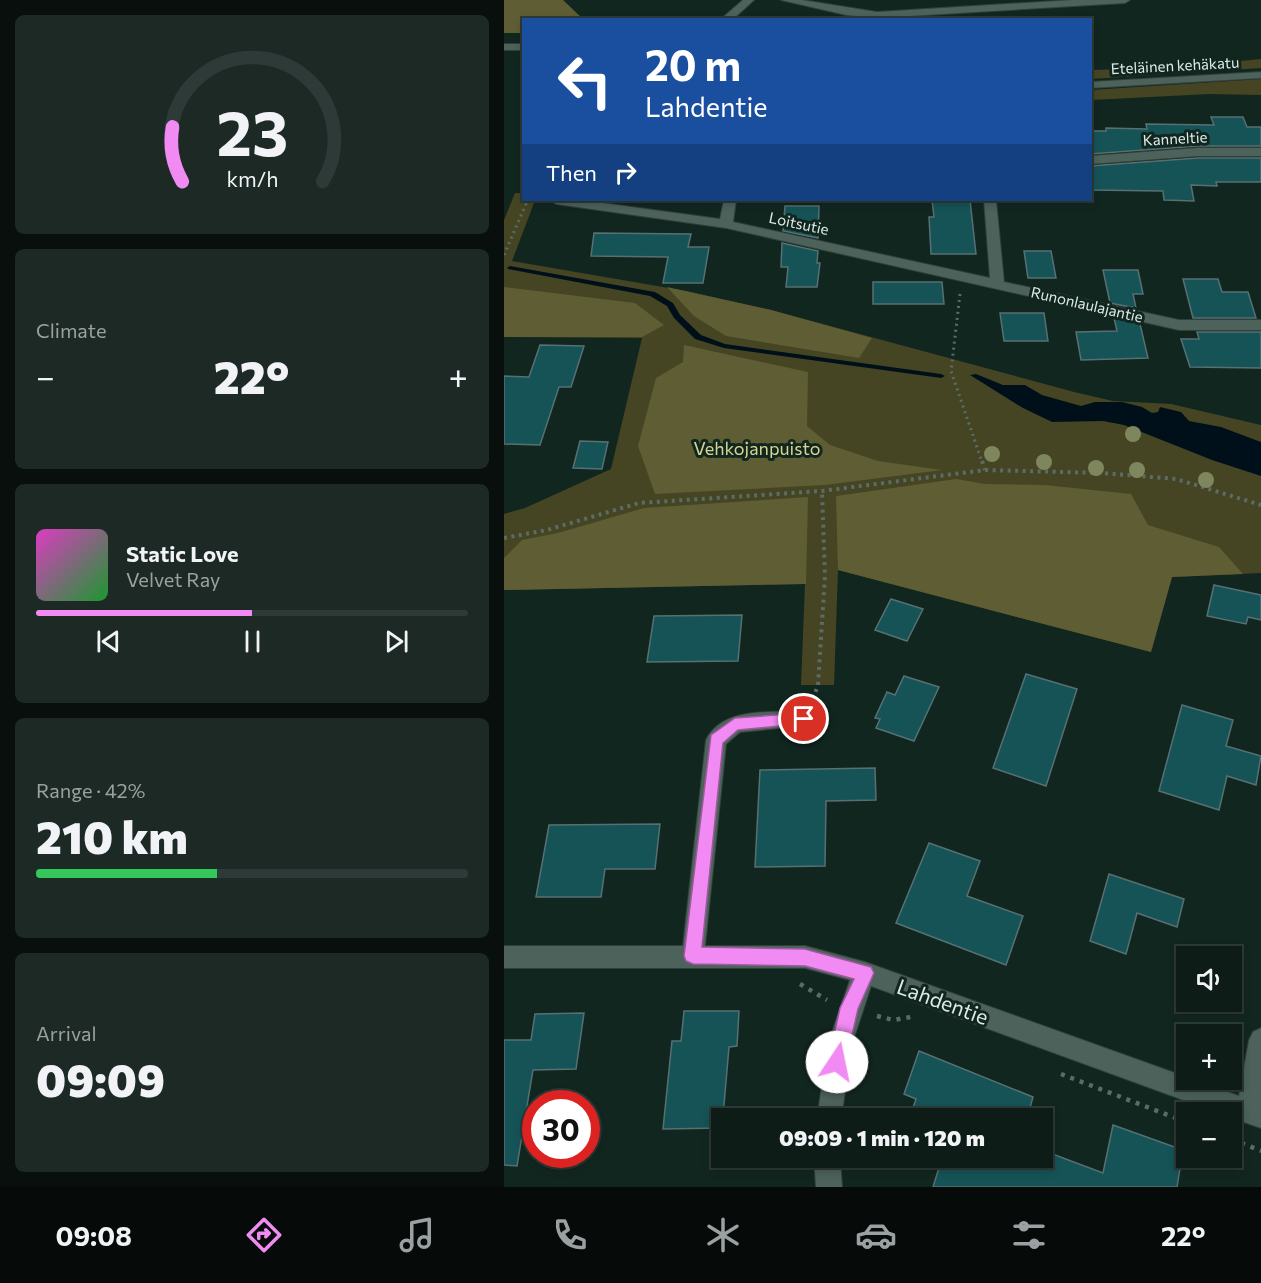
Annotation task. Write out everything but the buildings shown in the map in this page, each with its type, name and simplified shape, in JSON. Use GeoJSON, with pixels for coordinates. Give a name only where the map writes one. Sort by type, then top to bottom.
{"type":"FeatureCollection","features":[{"type":"Feature","properties":{"kind":"street"},"geometry":{"type":"LineString","coordinates":[[727,18],[749,0]]}},
{"type":"Feature","properties":{"kind":"street"},"geometry":{"type":"LineString","coordinates":[[786,0],[846,12],[877,15],[1125,0]]}},
{"type":"Feature","properties":{"kind":"street"},"geometry":{"type":"LineString","coordinates":[[504,46],[522,47]]}},
{"type":"Feature","properties":{"kind":"street","name":"Eteläinen kehäkatu"},"geometry":{"type":"LineString","coordinates":[[1092,85],[1261,75]]}},
{"type":"Feature","properties":{"kind":"street","name":"Kanneltie"},"geometry":{"type":"LineString","coordinates":[[1092,160],[1198,152],[1261,152]]}},
{"type":"Feature","properties":{"kind":"street","name":"Loitsutie"},"geometry":{"type":"LineString","coordinates":[[563,201],[726,224],[997,284]]}},
{"type":"Feature","properties":{"kind":"street"},"geometry":{"type":"LineString","coordinates":[[726,224],[730,201]]}},
{"type":"Feature","properties":{"kind":"street"},"geometry":{"type":"LineString","coordinates":[[990,201],[997,284]]}},
{"type":"Feature","properties":{"kind":"street","name":"Runonlaulajantie"},"geometry":{"type":"LineString","coordinates":[[997,284],[1179,325],[1261,326]]}},
{"type":"Feature","properties":{"kind":"street"},"geometry":{"type":"LineString","coordinates":[[693,956],[716,740],[735,724],[804,719]]}},
{"type":"Feature","properties":{"kind":"street","name":"Lahdentie"},"geometry":{"type":"LineString","coordinates":[[504,957],[805,957],[865,973],[1254,1113]]}},
{"type":"Feature","properties":{"kind":"street"},"geometry":{"type":"LineString","coordinates":[[831,1108],[840,1041],[849,1008],[865,973]]}},
{"type":"Feature","properties":{"kind":"street"},"geometry":{"type":"LineString","coordinates":[[1254,1113],[1261,1040]]}},
{"type":"Feature","properties":{"kind":"street"},"geometry":{"type":"LineString","coordinates":[[828,1168],[830,1187]]}},
{"type":"Feature","properties":{"kind":"path"},"geometry":{"type":"LineString","coordinates":[[504,255],[528,201]]}},
{"type":"Feature","properties":{"kind":"path"},"geometry":{"type":"LineString","coordinates":[[962,276],[951,372],[985,470]]}},
{"type":"Feature","properties":{"kind":"path"},"geometry":{"type":"LineString","coordinates":[[504,538],[547,530],[639,503],[670,499],[822,491],[985,470],[1102,473],[1176,479],[1261,505]]}},
{"type":"Feature","properties":{"kind":"path"},"geometry":{"type":"LineString","coordinates":[[804,719],[818,685],[825,576],[822,491]]}},
{"type":"Feature","properties":{"kind":"path"},"geometry":{"type":"LineString","coordinates":[[1242,1143],[1261,1151]]}},
{"type":"Feature","properties":{"kind":"green space"},"geometry":{"type":"Polygon","coordinates":[[[504,0],[563,0],[582,18],[522,18],[522,33],[504,33],[504,0]]]}},
{"type":"Feature","properties":{"kind":"green space"},"geometry":{"type":"Polygon","coordinates":[[[1261,59],[1261,68],[1092,79],[1092,70],[1168,68],[1261,59]]]}},
{"type":"Feature","properties":{"kind":"green space"},"geometry":{"type":"Polygon","coordinates":[[[1261,79],[1261,95],[1209,94],[1092,100],[1092,90],[1261,79]]]}},
{"type":"Feature","properties":{"kind":"green space","name":"Vehkojanpuisto"},"geometry":{"type":"Polygon","coordinates":[[[515,193],[522,193],[521,203],[534,203],[512,261],[686,291],[771,310],[1113,401],[1171,404],[1261,425],[1261,573],[1172,577],[1151,652],[838,570],[834,685],[801,685],[805,584],[504,590],[504,514],[525,508],[611,469],[642,338],[504,337],[504,220],[515,193]]]}},
{"type":"Feature","properties":{"kind":"green space"},"geometry":{"type":"Polygon","coordinates":[[[504,287],[635,303],[664,325],[642,337],[504,337],[504,287]]]}},
{"type":"Feature","properties":{"kind":"green space"},"geometry":{"type":"Polygon","coordinates":[[[667,287],[771,310],[872,338],[859,358],[726,336],[694,316],[667,287]]]}},
{"type":"Feature","properties":{"kind":"green space"},"geometry":{"type":"Polygon","coordinates":[[[684,345],[808,372],[807,426],[830,445],[878,461],[942,470],[825,485],[655,494],[638,446],[656,378],[683,362],[684,345]]]}},
{"type":"Feature","properties":{"kind":"green space"},"geometry":{"type":"Polygon","coordinates":[[[956,479],[985,484],[1045,485],[1131,494],[1148,525],[1219,547],[1243,574],[1172,577],[1151,652],[838,570],[836,496],[956,479]]]}},
{"type":"Feature","properties":{"kind":"green space"},"geometry":{"type":"Polygon","coordinates":[[[808,497],[806,584],[504,590],[504,558],[522,540],[558,533],[644,508],[808,497]]]}},
{"type":"Feature","properties":{"kind":"water"},"geometry":{"type":"Polygon","coordinates":[[[976,374],[1003,385],[1025,385],[1042,395],[1081,406],[1095,402],[1122,402],[1142,407],[1152,413],[1158,412],[1160,407],[1181,412],[1189,421],[1221,427],[1261,442],[1261,476],[1212,460],[1124,425],[1103,421],[1052,422],[1023,408],[970,375],[976,374]]]}},
{"type":"Feature","properties":{"kind":"waterway"},"geometry":{"type":"LineString","coordinates":[[510,268],[652,294],[670,305],[677,316],[698,337],[724,346],[941,376]]}},
{"type":"Feature","properties":{"kind":"route"},"geometry":{"type":"LineString","coordinates":[[804,719],[735,724],[716,740],[693,956],[805,957],[865,973],[849,1008],[837,1062]]}}]}
